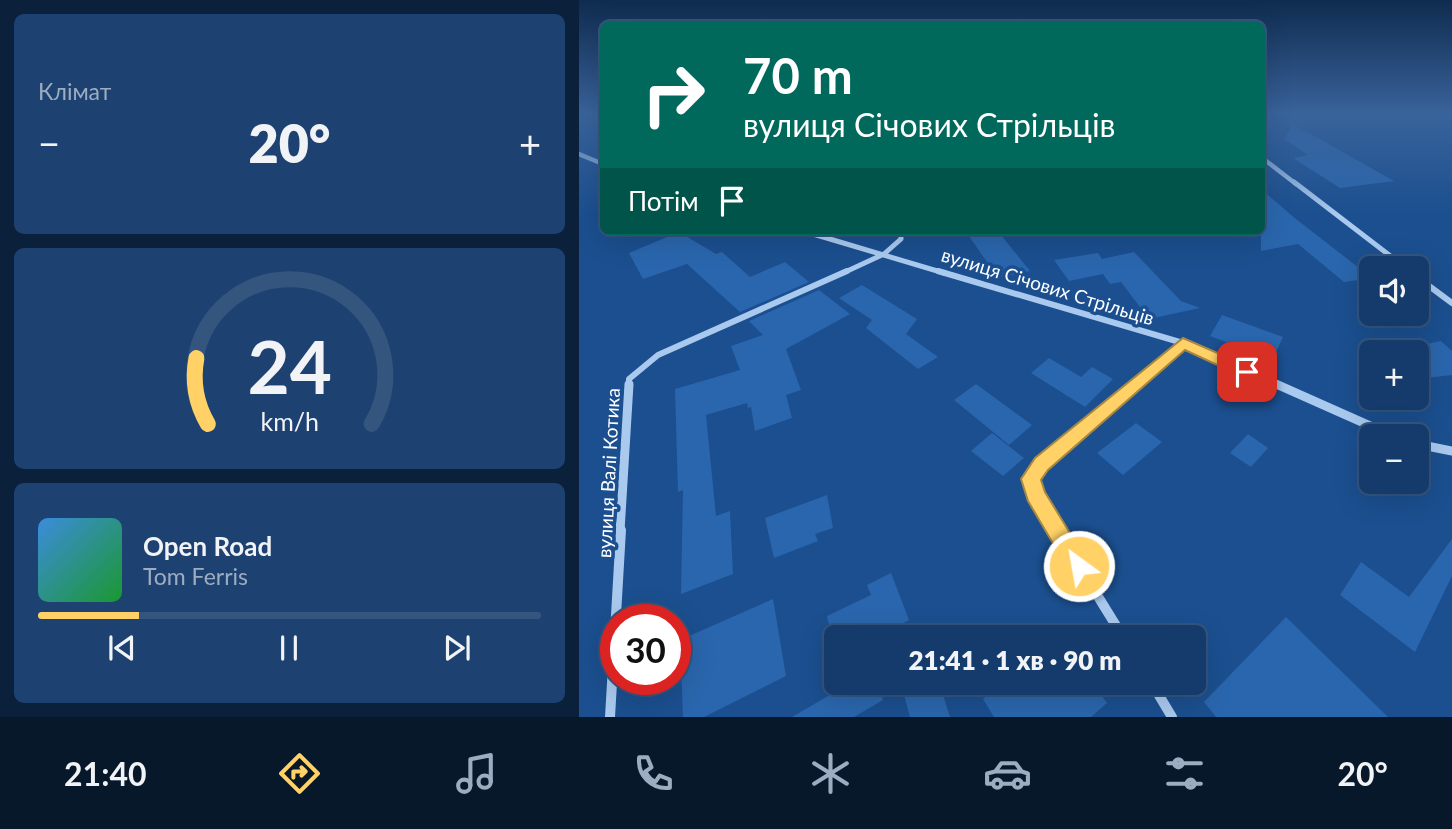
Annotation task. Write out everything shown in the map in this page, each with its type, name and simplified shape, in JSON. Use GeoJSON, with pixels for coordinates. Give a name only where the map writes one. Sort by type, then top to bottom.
{"type":"FeatureCollection","features":[{"type":"Feature","properties":{"kind":"street"},"geometry":{"type":"LineString","coordinates":[[579,154],[600,163]]}},
{"type":"Feature","properties":{"kind":"street"},"geometry":{"type":"LineString","coordinates":[[1265,160],[1390,256]]}},
{"type":"Feature","properties":{"kind":"street","name":"вулиця Січових Стрільців"},"geometry":{"type":"LineString","coordinates":[[818,235],[1183,343],[1366,424]]}},
{"type":"Feature","properties":{"kind":"street","name":"вулиця Валі Котика"},"geometry":{"type":"LineString","coordinates":[[610,717],[629,379],[658,355],[884,254],[901,239],[901,235]]}},
{"type":"Feature","properties":{"kind":"street"},"geometry":{"type":"LineString","coordinates":[[1429,285],[1452,303]]}},
{"type":"Feature","properties":{"kind":"street"},"geometry":{"type":"LineString","coordinates":[[1116,625],[1036,495],[1031,479],[1042,464],[1183,343]]}},
{"type":"Feature","properties":{"kind":"street"},"geometry":{"type":"LineString","coordinates":[[1429,446],[1452,451]]}},
{"type":"Feature","properties":{"kind":"street"},"geometry":{"type":"LineString","coordinates":[[1159,695],[1172,717]]}},
{"type":"Feature","properties":{"kind":"building"},"geometry":{"type":"Polygon","coordinates":[[[1297,147],[1335,147],[1394,181],[1340,188],[1293,158],[1308,155],[1297,147]]]}},
{"type":"Feature","properties":{"kind":"building"},"geometry":{"type":"Polygon","coordinates":[[[1265,192],[1359,268],[1359,280],[1344,282],[1298,244],[1261,251],[1261,235],[1265,235],[1265,192]]]}},
{"type":"Feature","properties":{"kind":"building"},"geometry":{"type":"Polygon","coordinates":[[[672,235],[684,235],[716,254],[722,252],[750,277],[785,262],[809,282],[740,312],[687,264],[643,279],[629,253],[672,235]]]}},
{"type":"Feature","properties":{"kind":"building"},"geometry":{"type":"Polygon","coordinates":[[[1001,235],[1030,271],[998,278],[969,236],[1001,235]]]}},
{"type":"Feature","properties":{"kind":"building"},"geometry":{"type":"Polygon","coordinates":[[[1134,252],[1181,301],[1200,308],[1149,319],[1121,282],[1110,284],[1103,274],[1069,281],[1054,260],[1098,253],[1102,259],[1134,252]]]}},
{"type":"Feature","properties":{"kind":"building"},"geometry":{"type":"Polygon","coordinates":[[[862,285],[917,319],[906,334],[938,357],[918,369],[866,328],[872,320],[839,298],[862,285]]]}},
{"type":"Feature","properties":{"kind":"building"},"geometry":{"type":"Polygon","coordinates":[[[819,290],[850,314],[786,349],[801,390],[786,395],[792,418],[755,431],[751,407],[748,408],[747,403],[706,415],[716,516],[730,511],[733,574],[681,594],[683,490],[678,492],[675,389],[740,370],[731,346],[763,335],[749,321],[819,290]]]}},
{"type":"Feature","properties":{"kind":"building"},"geometry":{"type":"Polygon","coordinates":[[[1222,315],[1283,337],[1273,359],[1210,336],[1222,315]]]}},
{"type":"Feature","properties":{"kind":"building"},"geometry":{"type":"Polygon","coordinates":[[[1441,341],[1452,351],[1452,375],[1429,378],[1429,344],[1441,341]]]}},
{"type":"Feature","properties":{"kind":"building"},"geometry":{"type":"Polygon","coordinates":[[[1049,358],[1081,377],[1092,367],[1113,379],[1085,407],[1031,373],[1049,358]]]}},
{"type":"Feature","properties":{"kind":"building"},"geometry":{"type":"Polygon","coordinates":[[[976,384],[1032,425],[1009,445],[954,400],[976,384]]]}},
{"type":"Feature","properties":{"kind":"building"},"geometry":{"type":"Polygon","coordinates":[[[1136,423],[1162,442],[1123,475],[1097,453],[1136,423]]]}},
{"type":"Feature","properties":{"kind":"building"},"geometry":{"type":"Polygon","coordinates":[[[992,433],[1024,458],[1003,476],[971,451],[992,433]]]}},
{"type":"Feature","properties":{"kind":"building"},"geometry":{"type":"Polygon","coordinates":[[[1248,434],[1268,448],[1251,467],[1230,453],[1248,434]]]}},
{"type":"Feature","properties":{"kind":"building"},"geometry":{"type":"Polygon","coordinates":[[[827,495],[833,528],[815,534],[818,541],[774,558],[765,518],[827,495]]]}},
{"type":"Feature","properties":{"kind":"building"},"geometry":{"type":"Polygon","coordinates":[[[1452,539],[1452,576],[1415,652],[1340,595],[1361,562],[1409,597],[1452,539]]]}},
{"type":"Feature","properties":{"kind":"building"},"geometry":{"type":"Polygon","coordinates":[[[891,573],[909,620],[900,625],[829,625],[827,616],[871,595],[867,585],[891,573]]]}},
{"type":"Feature","properties":{"kind":"building"},"geometry":{"type":"Polygon","coordinates":[[[773,599],[786,676],[704,717],[683,717],[682,695],[691,695],[691,635],[773,599]]]}},
{"type":"Feature","properties":{"kind":"building"},"geometry":{"type":"Polygon","coordinates":[[[1286,617],[1388,717],[1216,717],[1204,702],[1286,617]]]}},
{"type":"Feature","properties":{"kind":"building"},"geometry":{"type":"Polygon","coordinates":[[[830,695],[881,695],[883,700],[854,717],[792,717],[830,695]]]}},
{"type":"Feature","properties":{"kind":"building"},"geometry":{"type":"Polygon","coordinates":[[[904,695],[943,695],[950,717],[910,717],[904,695]]]}},
{"type":"Feature","properties":{"kind":"building"},"geometry":{"type":"Polygon","coordinates":[[[988,695],[1101,695],[1107,703],[1091,717],[994,717],[983,699],[988,695]]]}},
{"type":"Feature","properties":{"kind":"route"},"geometry":{"type":"LineString","coordinates":[[1079,566],[1036,495],[1031,479],[1042,464],[1183,343],[1247,372]]}}]}
